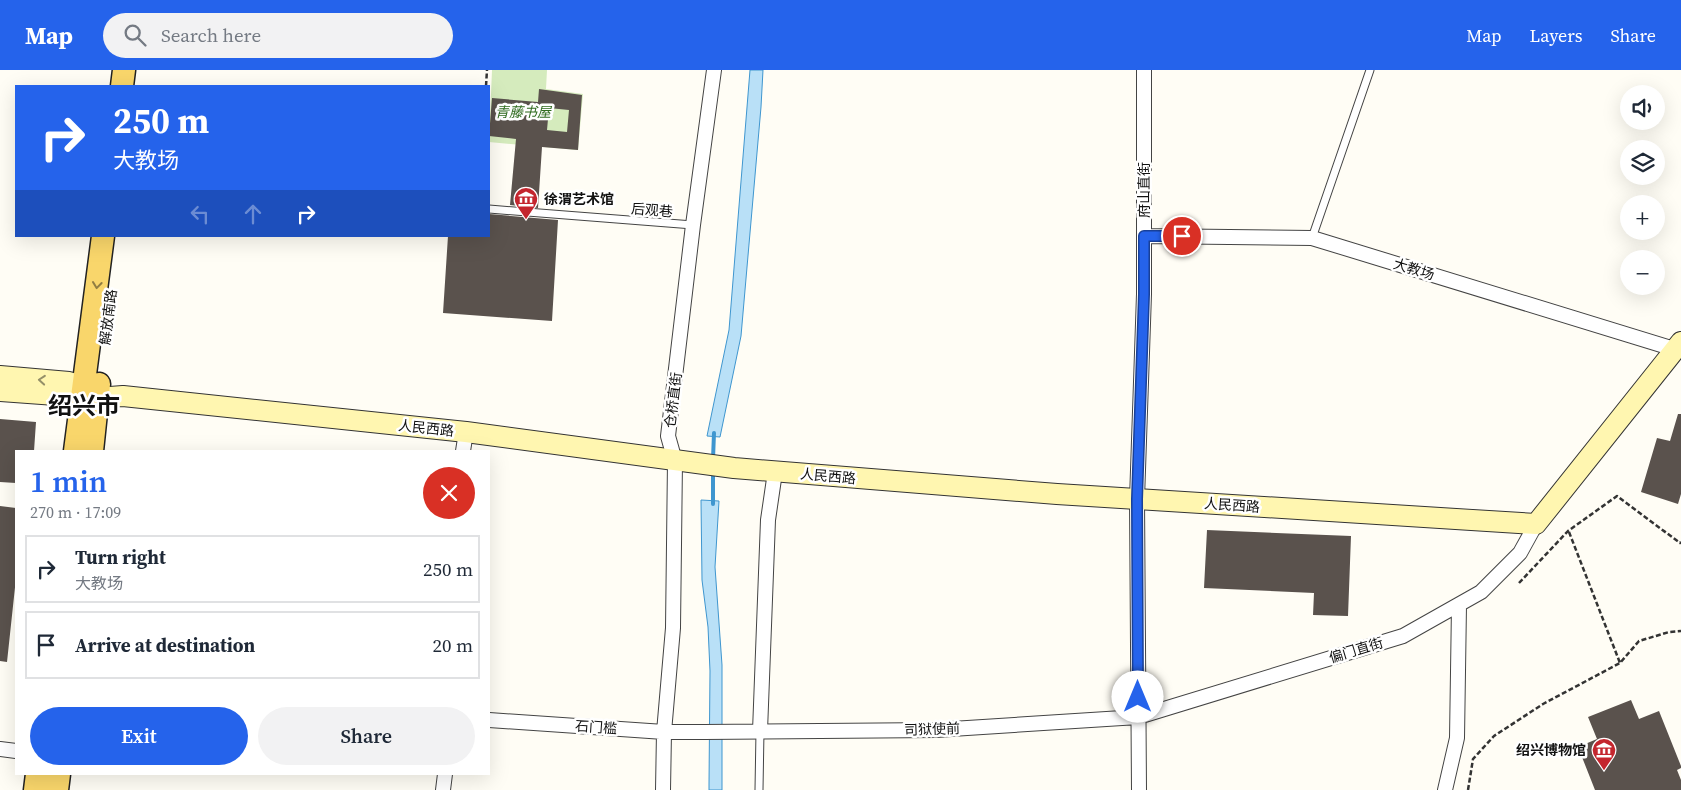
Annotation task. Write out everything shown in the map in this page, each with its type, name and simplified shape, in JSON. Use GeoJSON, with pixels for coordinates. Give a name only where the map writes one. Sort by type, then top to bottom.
{"type":"FeatureCollection","features":[{"type":"Feature","properties":{"kind":"main road"},"geometry":{"type":"LineString","coordinates":[[122,85],[124,70]]}},
{"type":"Feature","properties":{"kind":"main road"},"geometry":{"type":"LineString","coordinates":[[136,85],[138,70]]}},
{"type":"Feature","properties":{"kind":"main road","name":"解放南路"},"geometry":{"type":"LineString","coordinates":[[90,391],[103,237]]}},
{"type":"Feature","properties":{"kind":"main road","name":"解放南路"},"geometry":{"type":"LineString","coordinates":[[90,391],[118,237]]}},
{"type":"Feature","properties":{"kind":"main road"},"geometry":{"type":"LineString","coordinates":[[1536,524],[1679,347]]}},
{"type":"Feature","properties":{"kind":"main road"},"geometry":{"type":"LineString","coordinates":[[0,376],[90,391]]}},
{"type":"Feature","properties":{"kind":"main road"},"geometry":{"type":"LineString","coordinates":[[0,391],[90,391]]}},
{"type":"Feature","properties":{"kind":"main road"},"geometry":{"type":"LineString","coordinates":[[75,450],[90,391]]}},
{"type":"Feature","properties":{"kind":"main road"},"geometry":{"type":"LineString","coordinates":[[90,391],[92,450]]}},
{"type":"Feature","properties":{"kind":"main road","name":"人民西路"},"geometry":{"type":"LineString","coordinates":[[90,391],[465,442],[775,472],[1137,499],[1536,524]]}},
{"type":"Feature","properties":{"kind":"main road"},"geometry":{"type":"LineString","coordinates":[[35,790],[37,775]]}},
{"type":"Feature","properties":{"kind":"main road"},"geometry":{"type":"LineString","coordinates":[[57,790],[59,775]]}},
{"type":"Feature","properties":{"kind":"street","name":"仓桥直街"},"geometry":{"type":"LineString","coordinates":[[663,790],[664,732],[673,628],[675,461],[668,436],[714,70]]}},
{"type":"Feature","properties":{"kind":"street","name":"府山直街"},"geometry":{"type":"LineString","coordinates":[[1139,790],[1137,499],[1144,294],[1144,70]]}},
{"type":"Feature","properties":{"kind":"street","name":"大教场"},"geometry":{"type":"LineString","coordinates":[[1144,236],[1312,238],[1679,347]]}},
{"type":"Feature","properties":{"kind":"street"},"geometry":{"type":"LineString","coordinates":[[760,731],[768,520],[775,472]]}},
{"type":"Feature","properties":{"kind":"street","name":"偏门直街"},"geometry":{"type":"LineString","coordinates":[[1138,717],[1403,636],[1481,592],[1520,554],[1536,524]]}},
{"type":"Feature","properties":{"kind":"street"},"geometry":{"type":"LineString","coordinates":[[1445,790],[1458,738],[1459,605]]}},
{"type":"Feature","properties":{"kind":"street","name":"司狱使前"},"geometry":{"type":"LineString","coordinates":[[704,732],[936,730],[1138,717]]}},
{"type":"Feature","properties":{"kind":"street","name":"石门槛"},"geometry":{"type":"LineString","coordinates":[[490,720],[664,732],[704,732]]}},
{"type":"Feature","properties":{"kind":"street"},"geometry":{"type":"LineString","coordinates":[[0,749],[15,751]]}},
{"type":"Feature","properties":{"kind":"street"},"geometry":{"type":"LineString","coordinates":[[443,790],[445,775]]}},
{"type":"Feature","properties":{"kind":"lane"},"geometry":{"type":"LineString","coordinates":[[1312,238],[1370,70]]}},
{"type":"Feature","properties":{"kind":"lane","name":"后观巷"},"geometry":{"type":"LineString","coordinates":[[490,209],[693,226]]}},
{"type":"Feature","properties":{"kind":"lane"},"geometry":{"type":"LineString","coordinates":[[759,790],[760,731]]}},
{"type":"Feature","properties":{"kind":"path"},"geometry":{"type":"LineString","coordinates":[[486,85],[487,70]]}},
{"type":"Feature","properties":{"kind":"path"},"geometry":{"type":"LineString","coordinates":[[1519,583],[1568,531],[1617,496],[1681,543]]}},
{"type":"Feature","properties":{"kind":"path"},"geometry":{"type":"LineString","coordinates":[[1568,531],[1620,663]]}},
{"type":"Feature","properties":{"kind":"path"},"geometry":{"type":"LineString","coordinates":[[1468,790],[1473,759],[1494,736],[1543,704],[1620,663],[1639,641],[1669,632],[1681,631]]}},
{"type":"Feature","properties":{"kind":"green space","name":"青藤书屋"},"geometry":{"type":"Polygon","coordinates":[[[492,70],[547,70],[546,89],[583,94],[578,150],[490,142],[492,70]]]}},
{"type":"Feature","properties":{"kind":"water"},"geometry":{"type":"Polygon","coordinates":[[[750,70],[763,70],[741,336],[720,437],[707,436],[729,330],[750,70]]]}},
{"type":"Feature","properties":{"kind":"water"},"geometry":{"type":"Polygon","coordinates":[[[701,500],[719,501],[715,567],[722,665],[722,790],[709,790],[710,671],[708,627],[702,580],[701,500]]]}},
{"type":"Feature","properties":{"kind":"building","name":"青藤书屋"},"geometry":{"type":"Polygon","coordinates":[[[539,89],[582,95],[578,150],[542,147],[538,208],[510,205],[516,139],[490,136],[492,98],[538,102],[539,89]],[[549,108],[547,130],[567,132],[569,110],[549,108]]]}},
{"type":"Feature","properties":{"kind":"building"},"geometry":{"type":"Polygon","coordinates":[[[490,214],[558,220],[552,321],[443,313],[448,237],[490,237],[490,214]]]}},
{"type":"Feature","properties":{"kind":"building"},"geometry":{"type":"Polygon","coordinates":[[[1678,414],[1681,414],[1681,494],[1678,504],[1641,492],[1657,438],[1670,441],[1678,414]]]}},
{"type":"Feature","properties":{"kind":"building"},"geometry":{"type":"Polygon","coordinates":[[[0,419],[36,422],[34,450],[15,450],[15,483],[0,482],[0,419]]]}},
{"type":"Feature","properties":{"kind":"building"},"geometry":{"type":"Polygon","coordinates":[[[0,506],[15,508],[15,587],[7,662],[0,661],[0,506]]]}},
{"type":"Feature","properties":{"kind":"building"},"geometry":{"type":"Polygon","coordinates":[[[1207,530],[1351,536],[1348,616],[1313,615],[1314,593],[1204,588],[1207,530]]]}},
{"type":"Feature","properties":{"kind":"building"},"geometry":{"type":"Polygon","coordinates":[[[1631,700],[1639,719],[1659,711],[1681,766],[1677,770],[1681,780],[1681,790],[1595,790],[1578,747],[1597,739],[1588,717],[1631,700]]]}},
{"type":"Feature","properties":{"kind":"waterway"},"geometry":{"type":"LineString","coordinates":[[713,459],[714,433]]}},
{"type":"Feature","properties":{"kind":"waterway"},"geometry":{"type":"LineString","coordinates":[[713,471],[713,504]]}},
{"type":"Feature","properties":{"kind":"place","name":"徐渭艺术馆"},"geometry":{"type":"Point","coordinates":[526,220]}},
{"type":"Feature","properties":{"kind":"place","name":"绍兴博物馆"},"geometry":{"type":"Point","coordinates":[1604,771]}},
{"type":"Feature","properties":{"kind":"district","name":"绍兴市"},"geometry":{"type":"Point","coordinates":[84,406]}},
{"type":"Feature","properties":{"kind":"route"},"geometry":{"type":"LineString","coordinates":[[1138,697],[1137,499],[1144,294],[1144,236],[1182,236]]}}]}
